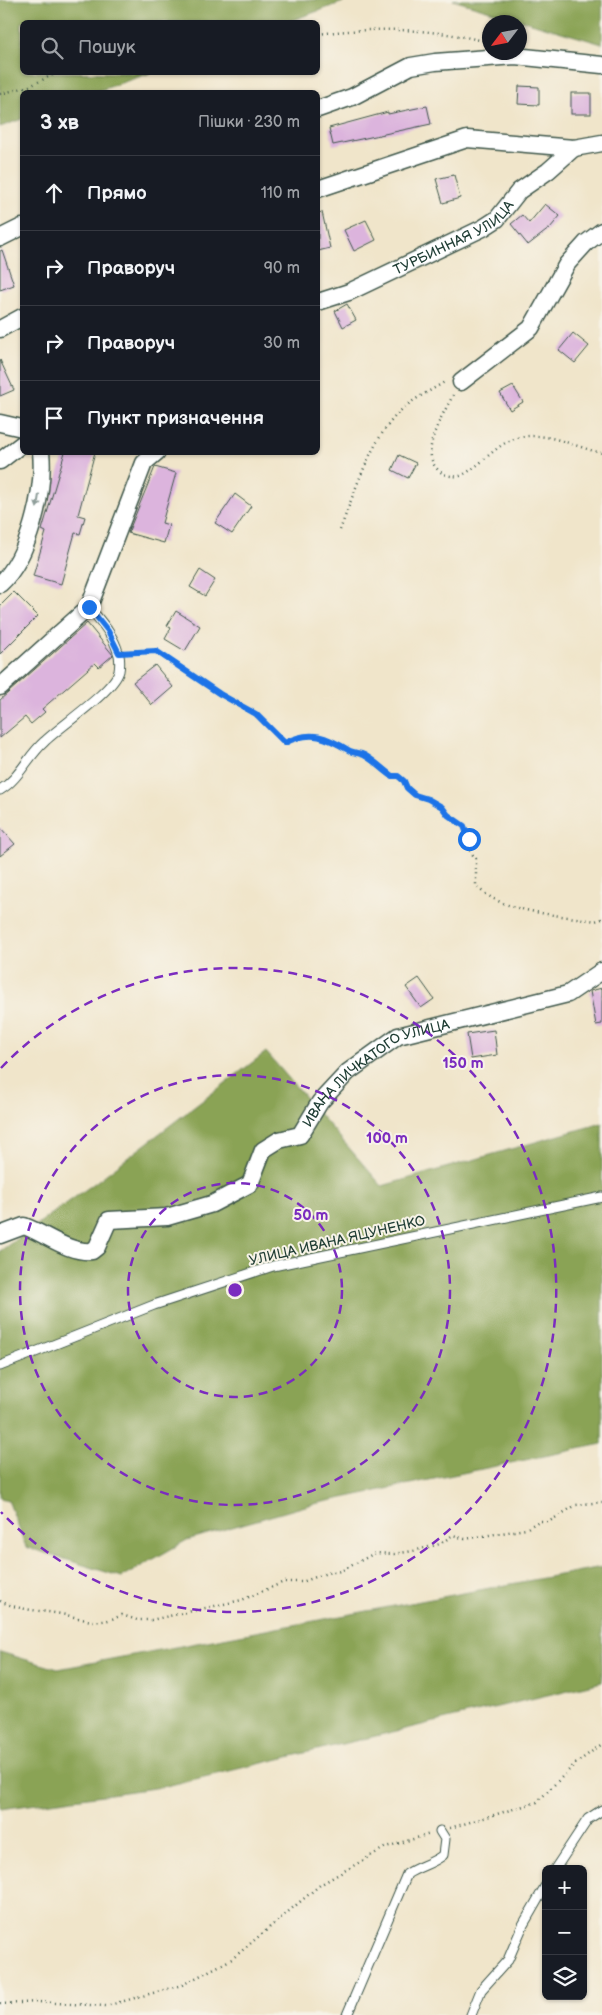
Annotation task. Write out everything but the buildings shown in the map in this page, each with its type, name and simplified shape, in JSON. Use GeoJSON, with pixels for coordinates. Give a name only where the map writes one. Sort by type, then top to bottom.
{"type":"FeatureCollection","features":[{"type":"Feature","properties":{"kind":"street"},"geometry":{"type":"LineString","coordinates":[[320,108],[352,97],[411,66],[435,62],[515,56],[602,65]]}},
{"type":"Feature","properties":{"kind":"street"},"geometry":{"type":"LineString","coordinates":[[320,188],[467,139],[574,148],[602,143]]}},
{"type":"Feature","properties":{"kind":"street","name":"ТУРБИННАЯ УЛИЦА"},"geometry":{"type":"LineString","coordinates":[[320,301],[349,292],[483,228],[497,219],[519,191],[548,171],[574,148]]}},
{"type":"Feature","properties":{"kind":"street"},"geometry":{"type":"LineString","coordinates":[[0,238],[20,228]]}},
{"type":"Feature","properties":{"kind":"street"},"geometry":{"type":"LineString","coordinates":[[461,382],[531,328],[567,264],[586,243],[602,231]]}},
{"type":"Feature","properties":{"kind":"street"},"geometry":{"type":"LineString","coordinates":[[0,329],[20,318]]}},
{"type":"Feature","properties":{"kind":"street"},"geometry":{"type":"LineString","coordinates":[[0,423],[20,428]]}},
{"type":"Feature","properties":{"kind":"street"},"geometry":{"type":"LineString","coordinates":[[0,461],[20,446]]}},
{"type":"Feature","properties":{"kind":"street"},"geometry":{"type":"LineString","coordinates":[[0,584],[22,550],[36,514],[43,470],[40,455]]}},
{"type":"Feature","properties":{"kind":"street"},"geometry":{"type":"LineString","coordinates":[[0,687],[89,607],[144,463],[153,455]]}},
{"type":"Feature","properties":{"kind":"street","name":"ИВАНА ЛИЧКАТОГО УЛИЦА"},"geometry":{"type":"LineString","coordinates":[[0,1235],[24,1226],[41,1232],[78,1252],[92,1251],[97,1247],[109,1220],[167,1217],[212,1204],[250,1184],[263,1150],[279,1140],[300,1135],[320,1102],[348,1072],[398,1036],[568,994],[602,971]]}},
{"type":"Feature","properties":{"kind":"lane"},"geometry":{"type":"LineString","coordinates":[[0,790],[14,778],[43,742],[101,694],[119,672],[119,653],[108,631],[89,607]]}},
{"type":"Feature","properties":{"kind":"lane","name":"УЛИЦА ИВАНА ЯЦУНЕНКО"},"geometry":{"type":"LineString","coordinates":[[0,1366],[154,1305],[272,1266],[602,1197]]}},
{"type":"Feature","properties":{"kind":"lane"},"geometry":{"type":"LineString","coordinates":[[558,1865],[588,1819],[602,1810]]}},
{"type":"Feature","properties":{"kind":"lane"},"geometry":{"type":"LineString","coordinates":[[347,2015],[407,1874],[415,1868],[433,1863],[443,1854],[445,1839],[440,1831]]}},
{"type":"Feature","properties":{"kind":"lane"},"geometry":{"type":"LineString","coordinates":[[470,2015],[481,1990],[508,1960],[523,1925],[542,1892]]}},
{"type":"Feature","properties":{"kind":"path"},"geometry":{"type":"LineString","coordinates":[[320,34],[353,30],[410,30],[482,41]]}},
{"type":"Feature","properties":{"kind":"path"},"geometry":{"type":"LineString","coordinates":[[0,94],[30,86],[52,75]]}},
{"type":"Feature","properties":{"kind":"path"},"geometry":{"type":"LineString","coordinates":[[340,530],[366,464],[389,424],[408,403],[448,380],[458,378],[461,382],[431,443],[430,457],[435,468],[444,475],[459,476],[501,446],[517,438],[543,435],[602,453]]}},
{"type":"Feature","properties":{"kind":"path"},"geometry":{"type":"LineString","coordinates":[[119,653],[156,651],[220,694],[256,714],[285,743],[306,735],[318,736],[343,745],[351,752],[362,754],[381,765],[392,776],[398,776],[415,795],[428,799],[442,807],[448,815],[464,826],[470,851],[476,859],[476,886],[499,901],[540,914],[595,921],[602,919]]}},
{"type":"Feature","properties":{"kind":"path"},"geometry":{"type":"LineString","coordinates":[[0,1601],[16,1609],[62,1614],[91,1622],[108,1621],[122,1615],[137,1620],[151,1620],[242,1600],[284,1582],[302,1582],[327,1573],[341,1571],[375,1553],[394,1554],[413,1551],[440,1544],[453,1535],[465,1539],[526,1529],[539,1522],[550,1521],[576,1505],[602,1502]]}},
{"type":"Feature","properties":{"kind":"path"},"geometry":{"type":"LineString","coordinates":[[0,2004],[38,2002],[106,2006],[182,1985],[232,1959],[320,1885],[386,1847],[537,1802],[575,1764],[602,1744]]}},
{"type":"Feature","properties":{"kind":"green space"},"geometry":{"type":"Polygon","coordinates":[[[0,0],[349,0],[293,20],[20,20],[20,75],[144,75],[101,90],[20,90],[20,120],[0,127],[0,0]]]}},
{"type":"Feature","properties":{"kind":"green space"},"geometry":{"type":"Polygon","coordinates":[[[453,0],[602,0],[602,44],[527,22],[527,15],[504,15],[453,0]]]}},
{"type":"Feature","properties":{"kind":"green space"},"geometry":{"type":"Polygon","coordinates":[[[266,1052],[382,1186],[602,1123],[602,1444],[309,1505],[187,1540],[122,1577],[26,1547],[8,1500],[0,1498],[0,1251],[92,1185],[266,1052]]]}},
{"type":"Feature","properties":{"kind":"green space"},"geometry":{"type":"Polygon","coordinates":[[[602,1567],[602,1682],[162,1787],[0,1809],[0,1652],[58,1669],[602,1567]]]}},
{"type":"Feature","properties":{"kind":"route"},"geometry":{"type":"LineString","coordinates":[[89,607],[108,631],[119,653],[156,651],[220,694],[256,714],[285,743],[306,735],[318,736],[343,745],[351,752],[362,754],[381,765],[392,776],[398,776],[415,795],[428,799],[442,807],[448,815],[464,826],[469,839]]}}]}
